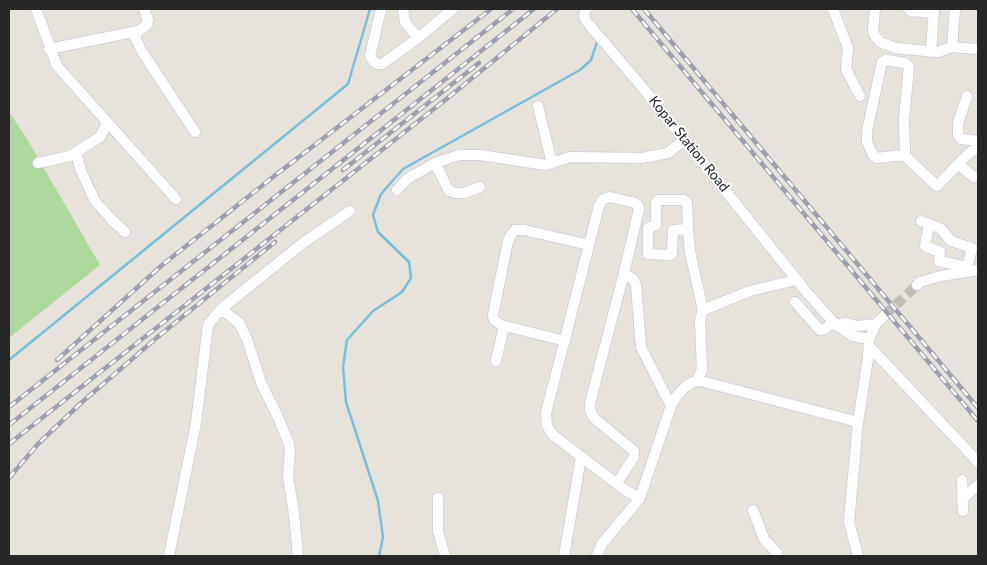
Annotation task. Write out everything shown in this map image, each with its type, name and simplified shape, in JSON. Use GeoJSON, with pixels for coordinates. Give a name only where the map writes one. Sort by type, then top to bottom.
{"type":"FeatureCollection","features":[{"type":"Feature","properties":{"kind":"street"},"geometry":{"type":"LineString","coordinates":[[36,9],[57,66],[176,199]]}},
{"type":"Feature","properties":{"kind":"street"},"geometry":{"type":"LineString","coordinates":[[49,48],[138,31],[148,25],[144,9]]}},
{"type":"Feature","properties":{"kind":"street"},"geometry":{"type":"LineString","coordinates":[[382,9],[370,56],[378,64],[382,64],[418,38],[453,9]]}},
{"type":"Feature","properties":{"kind":"street"},"geometry":{"type":"LineString","coordinates":[[403,9],[405,22],[418,38]]}},
{"type":"Feature","properties":{"kind":"street","name":"Kopar Station Road"},"geometry":{"type":"LineString","coordinates":[[586,9],[584,15],[586,21],[796,280],[835,323]]}},
{"type":"Feature","properties":{"kind":"street"},"geometry":{"type":"LineString","coordinates":[[833,9],[848,48],[846,69],[860,96]]}},
{"type":"Feature","properties":{"kind":"street"},"geometry":{"type":"LineString","coordinates":[[876,9],[873,30],[880,42],[896,48],[931,52],[952,48],[978,49]]}},
{"type":"Feature","properties":{"kind":"street"},"geometry":{"type":"LineString","coordinates":[[909,9],[911,11],[934,11],[931,52]]}},
{"type":"Feature","properties":{"kind":"street"},"geometry":{"type":"LineString","coordinates":[[952,48],[955,9]]}},
{"type":"Feature","properties":{"kind":"street"},"geometry":{"type":"LineString","coordinates":[[138,31],[135,37],[141,50],[195,132]]}},
{"type":"Feature","properties":{"kind":"street"},"geometry":{"type":"LineString","coordinates":[[904,155],[904,120],[909,66],[905,63],[886,60],[882,62],[868,131],[867,142],[876,158],[904,155],[937,186],[978,147]]}},
{"type":"Feature","properties":{"kind":"street"},"geometry":{"type":"LineString","coordinates":[[967,96],[958,124],[958,136],[961,139],[978,142]]}},
{"type":"Feature","properties":{"kind":"street"},"geometry":{"type":"LineString","coordinates":[[538,106],[552,163]]}},
{"type":"Feature","properties":{"kind":"street"},"geometry":{"type":"LineString","coordinates":[[38,163],[70,156],[100,137],[106,123]]}},
{"type":"Feature","properties":{"kind":"street"},"geometry":{"type":"LineString","coordinates":[[397,190],[407,179],[435,163],[459,155],[480,155],[546,165],[570,157],[642,158],[668,153],[684,140]]}},
{"type":"Feature","properties":{"kind":"street"},"geometry":{"type":"LineString","coordinates":[[76,152],[81,171],[95,201],[125,232]]}},
{"type":"Feature","properties":{"kind":"street"},"geometry":{"type":"LineString","coordinates":[[435,163],[448,190],[464,193],[480,187]]}},
{"type":"Feature","properties":{"kind":"street"},"geometry":{"type":"LineString","coordinates":[[958,164],[974,177]]}},
{"type":"Feature","properties":{"kind":"street"},"geometry":{"type":"LineString","coordinates":[[617,483],[634,457],[634,451],[594,418],[590,410],[590,403],[639,209],[638,205],[610,197],[603,199],[599,206],[546,413],[547,426],[553,435],[581,457],[625,490],[640,498]]}},
{"type":"Feature","properties":{"kind":"street"},"geometry":{"type":"LineString","coordinates":[[597,556],[602,545],[640,498],[671,406],[686,386],[696,380],[702,370],[700,320],[703,310],[689,244],[688,229],[686,201],[657,201],[656,225],[648,228],[648,254],[671,255],[672,231],[674,229],[688,229]]}},
{"type":"Feature","properties":{"kind":"street"},"geometry":{"type":"LineString","coordinates":[[169,556],[196,423],[208,325],[221,309],[303,243],[350,211]]}},
{"type":"Feature","properties":{"kind":"street"},"geometry":{"type":"LineString","coordinates":[[925,223],[941,229],[951,241],[972,248],[967,267],[939,262],[940,252],[925,246],[925,223]]}},
{"type":"Feature","properties":{"kind":"street"},"geometry":{"type":"LineString","coordinates":[[564,341],[504,326],[494,320],[493,315],[508,241],[515,230],[524,230],[589,245]]}},
{"type":"Feature","properties":{"kind":"street"},"geometry":{"type":"LineString","coordinates":[[672,236],[681,244],[689,244]]}},
{"type":"Feature","properties":{"kind":"street"},"geometry":{"type":"LineString","coordinates":[[917,284],[941,276],[978,270]]}},
{"type":"Feature","properties":{"kind":"street"},"geometry":{"type":"LineString","coordinates":[[624,273],[632,278],[636,285],[641,347],[671,406]]}},
{"type":"Feature","properties":{"kind":"street"},"geometry":{"type":"LineString","coordinates":[[703,310],[750,292],[796,280]]}},
{"type":"Feature","properties":{"kind":"street"},"geometry":{"type":"LineString","coordinates":[[795,302],[820,330],[835,323],[846,322],[857,326],[876,324]]}},
{"type":"Feature","properties":{"kind":"street"},"geometry":{"type":"LineString","coordinates":[[221,309],[239,323],[247,339],[262,385],[289,444],[288,475],[298,556]]}},
{"type":"Feature","properties":{"kind":"street"},"geometry":{"type":"LineString","coordinates":[[858,556],[849,522],[858,422],[869,342],[876,324],[885,315]]}},
{"type":"Feature","properties":{"kind":"street"},"geometry":{"type":"LineString","coordinates":[[835,323],[853,336],[869,342],[978,462]]}},
{"type":"Feature","properties":{"kind":"street"},"geometry":{"type":"LineString","coordinates":[[496,360],[504,326]]}},
{"type":"Feature","properties":{"kind":"street"},"geometry":{"type":"LineString","coordinates":[[696,380],[858,422]]}},
{"type":"Feature","properties":{"kind":"street"},"geometry":{"type":"LineString","coordinates":[[564,556],[581,457]]}},
{"type":"Feature","properties":{"kind":"street"},"geometry":{"type":"LineString","coordinates":[[962,480],[963,511]]}},
{"type":"Feature","properties":{"kind":"street"},"geometry":{"type":"LineString","coordinates":[[962,498],[978,485]]}},
{"type":"Feature","properties":{"kind":"street"},"geometry":{"type":"LineString","coordinates":[[438,498],[438,531],[444,556]]}},
{"type":"Feature","properties":{"kind":"street"},"geometry":{"type":"LineString","coordinates":[[753,510],[764,539],[777,553],[777,556]]}},
{"type":"Feature","properties":{"kind":"green space"},"geometry":{"type":"Polygon","coordinates":[[[9,112],[24,134],[100,265],[9,338],[9,112]]]}},
{"type":"Feature","properties":{"kind":"waterway"},"geometry":{"type":"LineString","coordinates":[[9,360],[348,84],[370,9]]}},
{"type":"Feature","properties":{"kind":"waterway"},"geometry":{"type":"LineString","coordinates":[[379,556],[383,537],[378,501],[346,402],[343,367],[347,340],[373,311],[402,292],[411,278],[409,262],[378,232],[373,215],[381,194],[403,169],[580,70],[591,60],[598,39]]}},
{"type":"Feature","properties":{"kind":"tunnel"},"geometry":{"type":"LineString","coordinates":[[885,315],[917,285]]}},
{"type":"Feature","properties":{"kind":"railway"},"geometry":{"type":"LineString","coordinates":[[57,360],[161,266],[491,9]]}},
{"type":"Feature","properties":{"kind":"railway"},"geometry":{"type":"LineString","coordinates":[[9,407],[513,9]]}},
{"type":"Feature","properties":{"kind":"railway"},"geometry":{"type":"LineString","coordinates":[[9,425],[534,9]]}},
{"type":"Feature","properties":{"kind":"railway"},"geometry":{"type":"LineString","coordinates":[[9,444],[449,97],[557,9]]}},
{"type":"Feature","properties":{"kind":"railway"},"geometry":{"type":"LineString","coordinates":[[632,9],[978,421]]}},
{"type":"Feature","properties":{"kind":"railway"},"geometry":{"type":"LineString","coordinates":[[644,9],[978,408]]}},
{"type":"Feature","properties":{"kind":"railway"},"geometry":{"type":"LineString","coordinates":[[343,170],[479,63]]}},
{"type":"Feature","properties":{"kind":"railway"},"geometry":{"type":"LineString","coordinates":[[9,478],[38,444],[81,403],[160,335],[275,242]]}}]}
